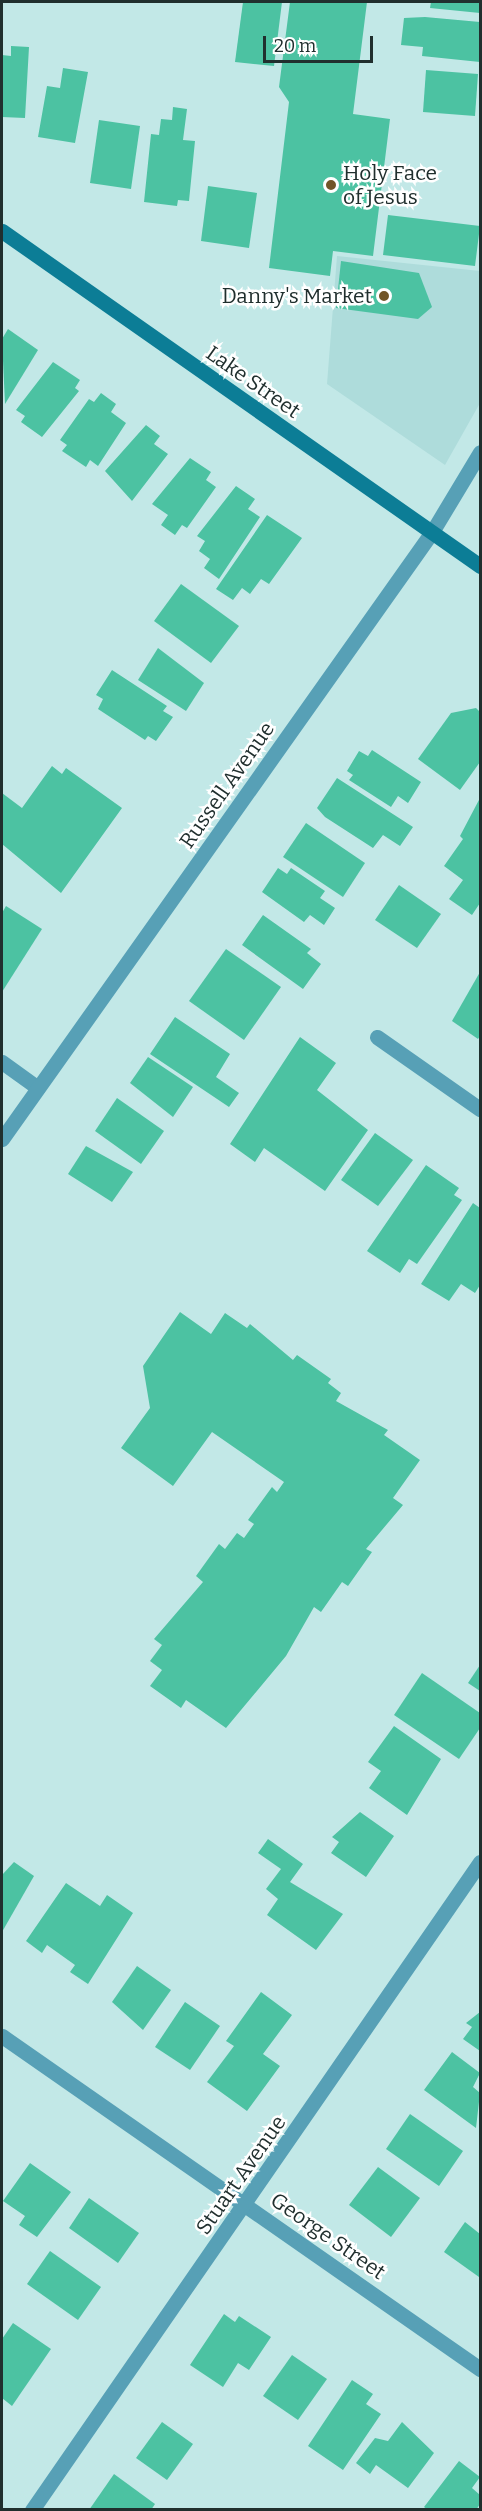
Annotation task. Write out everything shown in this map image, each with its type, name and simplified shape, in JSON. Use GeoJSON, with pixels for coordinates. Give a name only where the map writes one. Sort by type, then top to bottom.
{"type":"FeatureCollection","features":[{"type":"Feature","properties":{"kind":"main road","name":"Lake Street"},"geometry":{"type":"LineString","coordinates":[[2,231],[480,566]]}},
{"type":"Feature","properties":{"kind":"street","name":"Russell Avenue"},"geometry":{"type":"LineString","coordinates":[[2,1139],[432,532],[480,452]]}},
{"type":"Feature","properties":{"kind":"street"},"geometry":{"type":"LineString","coordinates":[[377,1037],[480,1109]]}},
{"type":"Feature","properties":{"kind":"street"},"geometry":{"type":"LineString","coordinates":[[2,1062],[38,1088]]}},
{"type":"Feature","properties":{"kind":"street","name":"Stuart Avenue"},"geometry":{"type":"LineString","coordinates":[[32,2510],[247,2205],[480,1862]]}},
{"type":"Feature","properties":{"kind":"street","name":"George Street"},"geometry":{"type":"LineString","coordinates":[[2,2036],[480,2369]]}},
{"type":"Feature","properties":{"kind":"shaded area"},"geometry":{"type":"Polygon","coordinates":[[[337,256],[480,271],[480,403],[445,465],[327,384],[337,256]]]}},
{"type":"Feature","properties":{"kind":"building"},"geometry":{"type":"Polygon","coordinates":[[[243,2],[282,2],[274,66],[235,62],[243,2]]]}},
{"type":"Feature","properties":{"kind":"building","name":"Holy Face of Jesus"},"geometry":{"type":"Polygon","coordinates":[[[290,2],[367,2],[353,114],[390,119],[373,256],[333,251],[330,276],[269,268],[289,102],[279,87],[290,2]]]}},
{"type":"Feature","properties":{"kind":"building"},"geometry":{"type":"Polygon","coordinates":[[[431,2],[480,2],[480,13],[430,8],[431,2]]]}},
{"type":"Feature","properties":{"kind":"building"},"geometry":{"type":"Polygon","coordinates":[[[425,17],[480,22],[480,62],[422,56],[423,47],[401,45],[404,18],[425,17]]]}},
{"type":"Feature","properties":{"kind":"building"},"geometry":{"type":"Polygon","coordinates":[[[11,46],[29,47],[25,118],[2,117],[2,55],[11,56],[11,46]]]}},
{"type":"Feature","properties":{"kind":"building"},"geometry":{"type":"Polygon","coordinates":[[[63,68],[88,72],[75,143],[38,137],[47,86],[60,88],[63,68]]]}},
{"type":"Feature","properties":{"kind":"building"},"geometry":{"type":"Polygon","coordinates":[[[426,70],[478,74],[475,116],[423,112],[426,70]]]}},
{"type":"Feature","properties":{"kind":"building"},"geometry":{"type":"Polygon","coordinates":[[[173,107],[187,109],[183,140],[195,141],[189,201],[178,200],[177,206],[144,202],[151,134],[159,135],[161,119],[172,120],[173,107]]]}},
{"type":"Feature","properties":{"kind":"building"},"geometry":{"type":"Polygon","coordinates":[[[99,120],[140,126],[131,189],[90,183],[99,120]]]}},
{"type":"Feature","properties":{"kind":"building"},"geometry":{"type":"Polygon","coordinates":[[[208,186],[257,193],[249,248],[201,241],[208,186]]]}},
{"type":"Feature","properties":{"kind":"building"},"geometry":{"type":"Polygon","coordinates":[[[388,215],[480,226],[475,266],[383,255],[388,215]]]}},
{"type":"Feature","properties":{"kind":"building","name":"Danny's Market"},"geometry":{"type":"Polygon","coordinates":[[[341,261],[419,273],[432,307],[418,319],[336,308],[341,261]]]}},
{"type":"Feature","properties":{"kind":"building"},"geometry":{"type":"Polygon","coordinates":[[[8,329],[38,350],[5,404],[2,339],[8,329]]]}},
{"type":"Feature","properties":{"kind":"building"},"geometry":{"type":"Polygon","coordinates":[[[53,362],[80,380],[75,388],[79,391],[42,437],[21,422],[25,416],[16,410],[53,362]]]}},
{"type":"Feature","properties":{"kind":"building"},"geometry":{"type":"Polygon","coordinates":[[[101,393],[116,404],[111,412],[126,423],[98,466],[90,460],[86,467],[62,451],[67,445],[60,440],[89,399],[94,402],[101,393]]]}},
{"type":"Feature","properties":{"kind":"building"},"geometry":{"type":"Polygon","coordinates":[[[146,425],[160,436],[154,444],[168,454],[132,501],[105,471],[146,425]]]}},
{"type":"Feature","properties":{"kind":"building"},"geometry":{"type":"Polygon","coordinates":[[[190,458],[211,472],[206,480],[216,487],[187,528],[182,525],[175,535],[161,525],[168,515],[152,504],[190,458]]]}},
{"type":"Feature","properties":{"kind":"building"},"geometry":{"type":"Polygon","coordinates":[[[236,486],[255,499],[248,509],[260,517],[219,579],[204,568],[210,559],[199,551],[205,541],[197,536],[236,486]]]}},
{"type":"Feature","properties":{"kind":"building"},"geometry":{"type":"Polygon","coordinates":[[[267,515],[302,538],[269,584],[261,579],[250,594],[242,588],[233,600],[216,589],[267,515]]]}},
{"type":"Feature","properties":{"kind":"building"},"geometry":{"type":"Polygon","coordinates":[[[181,584],[239,626],[211,663],[154,621],[181,584]]]}},
{"type":"Feature","properties":{"kind":"building"},"geometry":{"type":"Polygon","coordinates":[[[158,648],[204,683],[186,711],[138,680],[158,648]]]}},
{"type":"Feature","properties":{"kind":"building"},"geometry":{"type":"Polygon","coordinates":[[[112,670],[167,706],[163,711],[173,717],[156,741],[148,736],[145,740],[98,709],[103,699],[96,695],[112,670]]]}},
{"type":"Feature","properties":{"kind":"building"},"geometry":{"type":"Polygon","coordinates":[[[476,708],[480,712],[480,762],[460,790],[418,759],[451,713],[476,708]]]}},
{"type":"Feature","properties":{"kind":"building"},"geometry":{"type":"Polygon","coordinates":[[[372,750],[421,782],[408,803],[398,796],[391,807],[349,780],[353,775],[347,771],[359,751],[368,756],[372,750]]]}},
{"type":"Feature","properties":{"kind":"building"},"geometry":{"type":"Polygon","coordinates":[[[52,766],[62,774],[66,768],[122,808],[61,893],[2,844],[2,793],[22,808],[52,766]]]}},
{"type":"Feature","properties":{"kind":"building"},"geometry":{"type":"Polygon","coordinates":[[[337,778],[413,827],[400,846],[383,835],[373,848],[325,817],[317,808],[337,778]]]}},
{"type":"Feature","properties":{"kind":"building"},"geometry":{"type":"Polygon","coordinates":[[[480,798],[480,903],[472,915],[449,899],[463,880],[444,866],[463,839],[460,836],[480,798]]]}},
{"type":"Feature","properties":{"kind":"building"},"geometry":{"type":"Polygon","coordinates":[[[306,823],[365,863],[343,897],[283,857],[306,823]]]}},
{"type":"Feature","properties":{"kind":"building"},"geometry":{"type":"Polygon","coordinates":[[[278,868],[287,874],[291,868],[325,891],[320,898],[335,908],[324,925],[310,915],[304,922],[262,892],[278,868]]]}},
{"type":"Feature","properties":{"kind":"building"},"geometry":{"type":"Polygon","coordinates":[[[399,885],[441,914],[417,948],[375,920],[399,885]]]}},
{"type":"Feature","properties":{"kind":"building"},"geometry":{"type":"Polygon","coordinates":[[[6,906],[42,929],[2,992],[2,913],[6,906]]]}},
{"type":"Feature","properties":{"kind":"building"},"geometry":{"type":"Polygon","coordinates":[[[263,915],[311,949],[307,953],[321,964],[303,989],[242,945],[263,915]]]}},
{"type":"Feature","properties":{"kind":"building"},"geometry":{"type":"Polygon","coordinates":[[[226,949],[281,987],[244,1040],[189,1001],[226,949]]]}},
{"type":"Feature","properties":{"kind":"building"},"geometry":{"type":"Polygon","coordinates":[[[480,972],[480,1036],[478,1039],[452,1021],[480,972]]]}},
{"type":"Feature","properties":{"kind":"building"},"geometry":{"type":"Polygon","coordinates":[[[175,1017],[230,1054],[216,1077],[239,1093],[229,1107],[150,1054],[175,1017]]]}},
{"type":"Feature","properties":{"kind":"building"},"geometry":{"type":"Polygon","coordinates":[[[300,1037],[336,1063],[317,1090],[368,1130],[325,1191],[264,1148],[255,1162],[230,1144],[300,1037]]]}},
{"type":"Feature","properties":{"kind":"building"},"geometry":{"type":"Polygon","coordinates":[[[148,1057],[193,1087],[173,1117],[130,1083],[148,1057]]]}},
{"type":"Feature","properties":{"kind":"building"},"geometry":{"type":"Polygon","coordinates":[[[117,1098],[164,1131],[141,1164],[95,1131],[117,1098]]]}},
{"type":"Feature","properties":{"kind":"building"},"geometry":{"type":"Polygon","coordinates":[[[375,1133],[413,1160],[378,1206],[341,1180],[375,1133]]]}},
{"type":"Feature","properties":{"kind":"building"},"geometry":{"type":"Polygon","coordinates":[[[86,1146],[133,1172],[112,1202],[68,1174],[86,1146]]]}},
{"type":"Feature","properties":{"kind":"building"},"geometry":{"type":"Polygon","coordinates":[[[426,1165],[459,1188],[454,1195],[462,1200],[417,1264],[409,1259],[400,1273],[367,1251],[426,1165]]]}},
{"type":"Feature","properties":{"kind":"building"},"geometry":{"type":"Polygon","coordinates":[[[473,1203],[480,1208],[480,1285],[475,1293],[461,1284],[449,1301],[421,1284],[473,1203]]]}},
{"type":"Feature","properties":{"kind":"building"},"geometry":{"type":"Polygon","coordinates":[[[180,1312],[211,1334],[225,1313],[247,1328],[250,1324],[293,1360],[297,1355],[331,1379],[328,1383],[341,1393],[336,1401],[388,1430],[384,1435],[420,1460],[393,1498],[403,1505],[366,1549],[372,1552],[348,1586],[342,1582],[321,1612],[314,1607],[286,1656],[226,1728],[186,1700],[181,1708],[150,1686],[162,1670],[150,1661],[162,1645],[154,1639],[203,1582],[196,1576],[219,1544],[225,1549],[237,1533],[244,1538],[254,1524],[248,1520],[272,1487],[277,1492],[284,1482],[212,1432],[173,1486],[121,1448],[150,1408],[143,1366],[180,1312]]]}},
{"type":"Feature","properties":{"kind":"building"},"geometry":{"type":"Polygon","coordinates":[[[480,1665],[480,1691],[468,1683],[480,1665]]]}},
{"type":"Feature","properties":{"kind":"building"},"geometry":{"type":"Polygon","coordinates":[[[422,1673],[480,1713],[480,1728],[459,1759],[394,1715],[422,1673]]]}},
{"type":"Feature","properties":{"kind":"building"},"geometry":{"type":"Polygon","coordinates":[[[394,1726],[441,1759],[407,1815],[369,1788],[381,1771],[368,1762],[394,1726]]]}},
{"type":"Feature","properties":{"kind":"building"},"geometry":{"type":"Polygon","coordinates":[[[360,1812],[394,1836],[366,1877],[331,1853],[339,1842],[332,1837],[360,1812]]]}},
{"type":"Feature","properties":{"kind":"building"},"geometry":{"type":"Polygon","coordinates":[[[268,1839],[303,1864],[290,1882],[343,1914],[316,1950],[267,1915],[278,1899],[266,1889],[281,1869],[258,1853],[268,1839]]]}},
{"type":"Feature","properties":{"kind":"building"},"geometry":{"type":"Polygon","coordinates":[[[14,1862],[34,1876],[2,1932],[2,1875],[14,1862]]]}},
{"type":"Feature","properties":{"kind":"building"},"geometry":{"type":"Polygon","coordinates":[[[66,1883],[100,1906],[107,1895],[133,1913],[88,1984],[70,1972],[75,1965],[47,1945],[42,1953],[26,1941],[66,1883]]]}},
{"type":"Feature","properties":{"kind":"building"},"geometry":{"type":"Polygon","coordinates":[[[137,1966],[171,1990],[143,2030],[112,2002],[137,1966]]]}},
{"type":"Feature","properties":{"kind":"building"},"geometry":{"type":"Polygon","coordinates":[[[261,1992],[292,2015],[263,2054],[280,2066],[247,2111],[207,2082],[234,2046],[226,2041],[261,1992]]]}},
{"type":"Feature","properties":{"kind":"building"},"geometry":{"type":"Polygon","coordinates":[[[185,2002],[220,2026],[190,2070],[155,2047],[185,2002]]]}},
{"type":"Feature","properties":{"kind":"building"},"geometry":{"type":"Polygon","coordinates":[[[480,2012],[480,2051],[463,2039],[472,2027],[466,2023],[480,2012]]]}},
{"type":"Feature","properties":{"kind":"building"},"geometry":{"type":"Polygon","coordinates":[[[452,2052],[480,2073],[473,2087],[480,2093],[476,2128],[424,2090],[452,2052]]]}},
{"type":"Feature","properties":{"kind":"building"},"geometry":{"type":"Polygon","coordinates":[[[410,2114],[463,2151],[439,2186],[386,2149],[410,2114]]]}},
{"type":"Feature","properties":{"kind":"building"},"geometry":{"type":"Polygon","coordinates":[[[30,2163],[71,2192],[37,2237],[19,2225],[25,2216],[3,2201],[30,2163]]]}},
{"type":"Feature","properties":{"kind":"building"},"geometry":{"type":"Polygon","coordinates":[[[378,2167],[420,2198],[391,2237],[349,2205],[378,2167]]]}},
{"type":"Feature","properties":{"kind":"building"},"geometry":{"type":"Polygon","coordinates":[[[89,2198],[139,2233],[118,2263],[69,2228],[89,2198]]]}},
{"type":"Feature","properties":{"kind":"building"},"geometry":{"type":"Polygon","coordinates":[[[465,2222],[480,2234],[479,2277],[444,2252],[465,2222]]]}},
{"type":"Feature","properties":{"kind":"building"},"geometry":{"type":"Polygon","coordinates":[[[50,2251],[101,2287],[78,2320],[27,2284],[50,2251]]]}},
{"type":"Feature","properties":{"kind":"building"},"geometry":{"type":"Polygon","coordinates":[[[224,2314],[235,2322],[239,2316],[271,2337],[249,2370],[238,2363],[223,2387],[190,2365],[224,2314]]]}},
{"type":"Feature","properties":{"kind":"building"},"geometry":{"type":"Polygon","coordinates":[[[13,2323],[51,2349],[12,2406],[2,2398],[2,2339],[13,2323]]]}},
{"type":"Feature","properties":{"kind":"building"},"geometry":{"type":"Polygon","coordinates":[[[292,2355],[327,2379],[298,2420],[263,2396],[292,2355]]]}},
{"type":"Feature","properties":{"kind":"building"},"geometry":{"type":"Polygon","coordinates":[[[352,2380],[373,2394],[366,2404],[381,2414],[343,2470],[308,2446],[352,2380]]]}},
{"type":"Feature","properties":{"kind":"building"},"geometry":{"type":"Polygon","coordinates":[[[162,2422],[193,2444],[167,2480],[136,2458],[162,2422]]]}},
{"type":"Feature","properties":{"kind":"building"},"geometry":{"type":"Polygon","coordinates":[[[402,2422],[434,2453],[408,2488],[376,2465],[370,2474],[356,2463],[375,2438],[388,2441],[402,2422]]]}},
{"type":"Feature","properties":{"kind":"building"},"geometry":{"type":"Polygon","coordinates":[[[459,2461],[480,2477],[472,2488],[480,2495],[480,2504],[476,2510],[428,2510],[424,2507],[459,2461]]]}},
{"type":"Feature","properties":{"kind":"building"},"geometry":{"type":"Polygon","coordinates":[[[114,2474],[155,2504],[151,2510],[89,2510],[114,2474]]]}},
{"type":"Feature","properties":{"kind":"place","name":"Holy Face of Jesus"},"geometry":{"type":"Point","coordinates":[331,185]}},
{"type":"Feature","properties":{"kind":"place","name":"Danny's Market"},"geometry":{"type":"Point","coordinates":[384,296]}}]}
